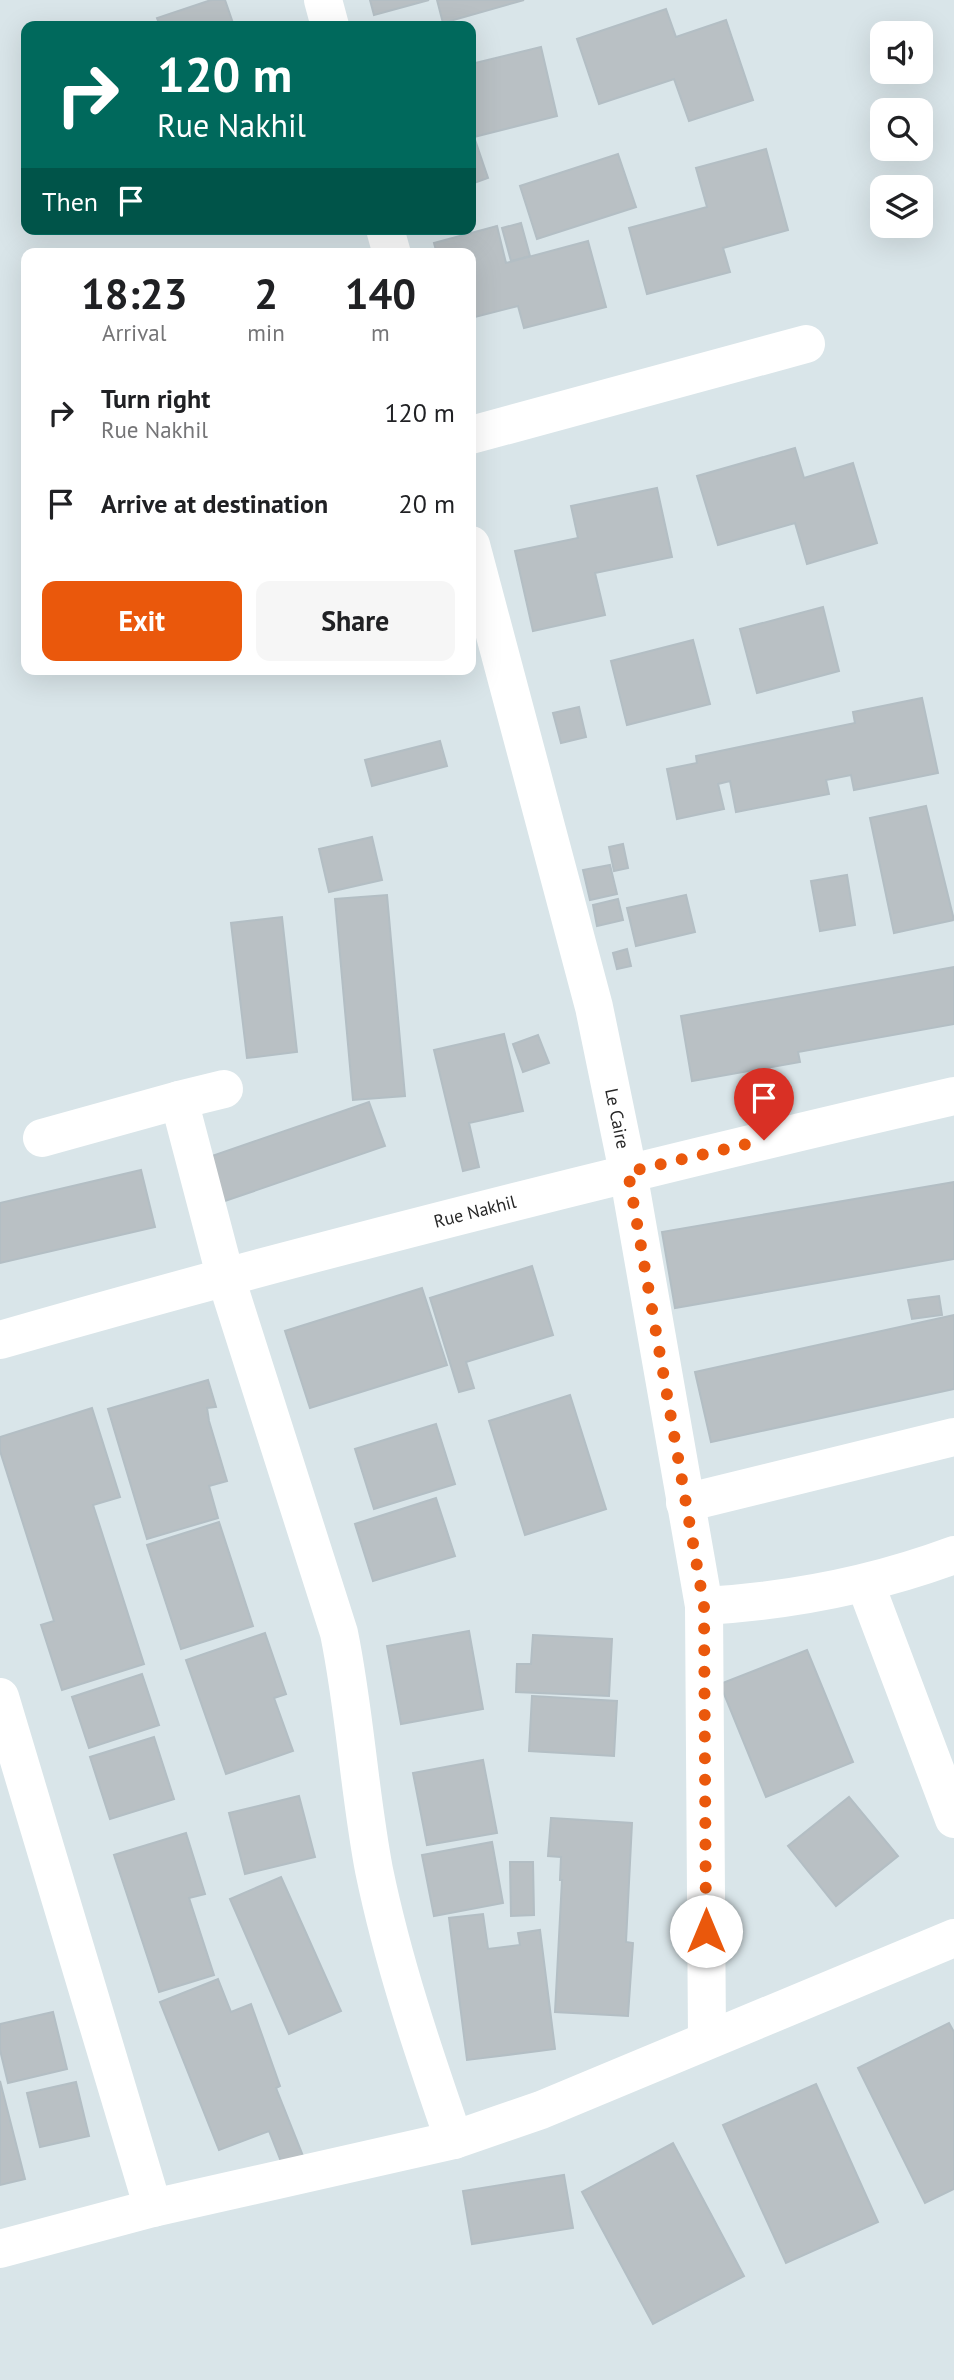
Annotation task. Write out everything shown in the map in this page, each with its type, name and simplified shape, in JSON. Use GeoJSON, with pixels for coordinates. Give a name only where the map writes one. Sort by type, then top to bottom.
{"type":"FeatureCollection","features":[{"type":"Feature","properties":{"kind":"street"},"geometry":{"type":"LineString","coordinates":[[323,0],[329,21]]}},
{"type":"Feature","properties":{"kind":"street"},"geometry":{"type":"LineString","coordinates":[[476,434],[806,344]]}},
{"type":"Feature","properties":{"kind":"street","name":"Le Caire"},"geometry":{"type":"LineString","coordinates":[[476,564],[594,1007],[628,1172],[704,1606],[707,2040]]}},
{"type":"Feature","properties":{"kind":"street"},"geometry":{"type":"LineString","coordinates":[[42,1138],[224,1089]]}},
{"type":"Feature","properties":{"kind":"street","name":"Rue Nakhil"},"geometry":{"type":"LineString","coordinates":[[0,1340],[225,1275],[628,1172],[954,1096]]}},
{"type":"Feature","properties":{"kind":"street"},"geometry":{"type":"LineString","coordinates":[[179,1100],[225,1275],[339,1633],[351,1692],[374,1869],[410,2010],[454,2140]]}},
{"type":"Feature","properties":{"kind":"street"},"geometry":{"type":"LineString","coordinates":[[685,1503],[954,1437]]}},
{"type":"Feature","properties":{"kind":"street"},"geometry":{"type":"LineString","coordinates":[[704,1606],[761,1603],[865,1583],[954,1555]]}},
{"type":"Feature","properties":{"kind":"street"},"geometry":{"type":"LineString","coordinates":[[865,1583],[954,1819]]}},
{"type":"Feature","properties":{"kind":"street"},"geometry":{"type":"LineString","coordinates":[[0,1697],[153,2208]]}},
{"type":"Feature","properties":{"kind":"street"},"geometry":{"type":"LineString","coordinates":[[0,2249],[153,2208],[454,2140],[541,2110],[954,1938]]}},
{"type":"Feature","properties":{"kind":"building"},"geometry":{"type":"Polygon","coordinates":[[[211,0],[225,0],[232,21],[158,21],[157,18],[211,0]]]}},
{"type":"Feature","properties":{"kind":"building"},"geometry":{"type":"Polygon","coordinates":[[[370,0],[429,0],[374,15],[370,0]]]}},
{"type":"Feature","properties":{"kind":"building"},"geometry":{"type":"Polygon","coordinates":[[[437,0],[524,0],[450,21],[442,21],[437,0]]]}},
{"type":"Feature","properties":{"kind":"building"},"geometry":{"type":"Polygon","coordinates":[[[666,9],[676,37],[726,20],[753,100],[689,121],[674,79],[599,104],[577,39],[666,9]]]}},
{"type":"Feature","properties":{"kind":"building"},"geometry":{"type":"Polygon","coordinates":[[[541,47],[557,116],[476,136],[476,63],[541,47]]]}},
{"type":"Feature","properties":{"kind":"building"},"geometry":{"type":"Polygon","coordinates":[[[476,143],[488,178],[476,182],[476,143]]]}},
{"type":"Feature","properties":{"kind":"building"},"geometry":{"type":"Polygon","coordinates":[[[766,149],[788,230],[723,248],[730,272],[647,294],[629,228],[707,207],[696,168],[766,149]]]}},
{"type":"Feature","properties":{"kind":"building"},"geometry":{"type":"Polygon","coordinates":[[[618,154],[636,207],[537,239],[520,186],[618,154]]]}},
{"type":"Feature","properties":{"kind":"building"},"geometry":{"type":"Polygon","coordinates":[[[521,223],[530,256],[511,261],[502,228],[521,223]]]}},
{"type":"Feature","properties":{"kind":"building"},"geometry":{"type":"Polygon","coordinates":[[[497,226],[506,263],[588,241],[606,307],[524,328],[518,306],[476,317],[476,248],[435,248],[434,243],[464,235],[476,235],[476,232],[497,226]]]}},
{"type":"Feature","properties":{"kind":"building"},"geometry":{"type":"Polygon","coordinates":[[[795,448],[804,478],[853,463],[877,543],[807,564],[795,523],[718,545],[697,476],[795,448]]]}},
{"type":"Feature","properties":{"kind":"building"},"geometry":{"type":"Polygon","coordinates":[[[657,488],[672,557],[595,573],[605,615],[533,631],[515,551],[578,538],[571,506],[657,488]]]}},
{"type":"Feature","properties":{"kind":"building"},"geometry":{"type":"Polygon","coordinates":[[[823,607],[839,671],[757,693],[740,629],[823,607]]]}},
{"type":"Feature","properties":{"kind":"building"},"geometry":{"type":"Polygon","coordinates":[[[693,640],[710,704],[627,725],[611,661],[693,640]]]}},
{"type":"Feature","properties":{"kind":"building"},"geometry":{"type":"Polygon","coordinates":[[[922,698],[938,773],[854,790],[851,775],[826,780],[829,794],[736,812],[730,781],[718,784],[724,809],[677,819],[667,769],[697,763],[696,756],[855,723],[853,712],[922,698]]]}},
{"type":"Feature","properties":{"kind":"building"},"geometry":{"type":"Polygon","coordinates":[[[579,707],[586,737],[561,743],[553,713],[579,707]]]}},
{"type":"Feature","properties":{"kind":"building"},"geometry":{"type":"Polygon","coordinates":[[[440,741],[447,766],[372,786],[365,760],[440,741]]]}},
{"type":"Feature","properties":{"kind":"building"},"geometry":{"type":"Polygon","coordinates":[[[926,806],[954,920],[894,933],[870,818],[926,806]]]}},
{"type":"Feature","properties":{"kind":"building"},"geometry":{"type":"Polygon","coordinates":[[[372,837],[382,880],[329,892],[319,849],[372,837]]]}},
{"type":"Feature","properties":{"kind":"building"},"geometry":{"type":"Polygon","coordinates":[[[623,844],[628,868],[614,871],[609,847],[623,844]]]}},
{"type":"Feature","properties":{"kind":"building"},"geometry":{"type":"Polygon","coordinates":[[[610,865],[617,894],[590,900],[583,870],[610,865]]]}},
{"type":"Feature","properties":{"kind":"building"},"geometry":{"type":"Polygon","coordinates":[[[847,875],[855,925],[820,931],[811,881],[847,875]]]}},
{"type":"Feature","properties":{"kind":"building"},"geometry":{"type":"Polygon","coordinates":[[[387,895],[405,1096],[353,1100],[335,899],[387,895]]]}},
{"type":"Feature","properties":{"kind":"building"},"geometry":{"type":"Polygon","coordinates":[[[686,895],[695,932],[636,946],[627,908],[686,895]]]}},
{"type":"Feature","properties":{"kind":"building"},"geometry":{"type":"Polygon","coordinates":[[[618,899],[623,920],[597,926],[593,905],[618,899]]]}},
{"type":"Feature","properties":{"kind":"building"},"geometry":{"type":"Polygon","coordinates":[[[282,917],[297,1052],[247,1058],[231,923],[282,917]]]}},
{"type":"Feature","properties":{"kind":"building"},"geometry":{"type":"Polygon","coordinates":[[[627,949],[631,966],[617,969],[613,953],[627,949]]]}},
{"type":"Feature","properties":{"kind":"building"},"geometry":{"type":"Polygon","coordinates":[[[954,967],[954,1024],[798,1052],[800,1062],[692,1081],[681,1016],[954,967]]]}},
{"type":"Feature","properties":{"kind":"building"},"geometry":{"type":"Polygon","coordinates":[[[504,1034],[523,1111],[469,1123],[479,1167],[463,1171],[434,1050],[504,1034]]]}},
{"type":"Feature","properties":{"kind":"building"},"geometry":{"type":"Polygon","coordinates":[[[538,1035],[549,1063],[523,1072],[513,1044],[538,1035]]]}},
{"type":"Feature","properties":{"kind":"building"},"geometry":{"type":"Polygon","coordinates":[[[369,1102],[385,1146],[222,1202],[206,1158],[369,1102]]]}},
{"type":"Feature","properties":{"kind":"building"},"geometry":{"type":"Polygon","coordinates":[[[141,1170],[155,1227],[0,1263],[0,1203],[141,1170]]]}},
{"type":"Feature","properties":{"kind":"building"},"geometry":{"type":"Polygon","coordinates":[[[954,1182],[954,1259],[675,1308],[662,1232],[954,1182]]]}},
{"type":"Feature","properties":{"kind":"building"},"geometry":{"type":"Polygon","coordinates":[[[532,1266],[553,1335],[466,1362],[474,1388],[459,1392],[430,1298],[532,1266]]]}},
{"type":"Feature","properties":{"kind":"building"},"geometry":{"type":"Polygon","coordinates":[[[422,1288],[447,1365],[310,1408],[285,1331],[422,1288]]]}},
{"type":"Feature","properties":{"kind":"building"},"geometry":{"type":"Polygon","coordinates":[[[939,1296],[942,1315],[912,1319],[908,1300],[939,1296]]]}},
{"type":"Feature","properties":{"kind":"building"},"geometry":{"type":"Polygon","coordinates":[[[954,1315],[954,1389],[711,1442],[695,1372],[954,1315]]]}},
{"type":"Feature","properties":{"kind":"building"},"geometry":{"type":"Polygon","coordinates":[[[208,1380],[216,1407],[207,1408],[209,1421],[227,1481],[209,1486],[218,1518],[147,1539],[108,1409],[208,1380]]]}},
{"type":"Feature","properties":{"kind":"building"},"geometry":{"type":"Polygon","coordinates":[[[570,1395],[606,1509],[525,1535],[489,1421],[570,1395]]]}},
{"type":"Feature","properties":{"kind":"building"},"geometry":{"type":"Polygon","coordinates":[[[92,1408],[120,1497],[93,1505],[144,1664],[62,1690],[41,1625],[54,1621],[0,1451],[0,1437],[92,1408]]]}},
{"type":"Feature","properties":{"kind":"building"},"geometry":{"type":"Polygon","coordinates":[[[436,1424],[455,1484],[374,1509],[355,1449],[436,1424]]]}},
{"type":"Feature","properties":{"kind":"building"},"geometry":{"type":"Polygon","coordinates":[[[436,1498],[455,1556],[373,1581],[355,1524],[436,1498]]]}},
{"type":"Feature","properties":{"kind":"building"},"geometry":{"type":"Polygon","coordinates":[[[219,1522],[253,1626],[181,1649],[147,1545],[219,1522]]]}},
{"type":"Feature","properties":{"kind":"building"},"geometry":{"type":"Polygon","coordinates":[[[469,1631],[483,1709],[401,1724],[387,1646],[469,1631]]]}},
{"type":"Feature","properties":{"kind":"building"},"geometry":{"type":"Polygon","coordinates":[[[265,1633],[286,1694],[274,1698],[293,1751],[226,1774],[186,1660],[265,1633]]]}},
{"type":"Feature","properties":{"kind":"building"},"geometry":{"type":"Polygon","coordinates":[[[533,1635],[612,1639],[609,1696],[516,1692],[517,1664],[531,1664],[533,1635]]]}},
{"type":"Feature","properties":{"kind":"building"},"geometry":{"type":"Polygon","coordinates":[[[807,1650],[853,1762],[766,1797],[720,1684],[807,1650]]]}},
{"type":"Feature","properties":{"kind":"building"},"geometry":{"type":"Polygon","coordinates":[[[142,1674],[159,1725],[89,1748],[72,1697],[142,1674]]]}},
{"type":"Feature","properties":{"kind":"building"},"geometry":{"type":"Polygon","coordinates":[[[532,1696],[617,1701],[614,1756],[529,1751],[532,1696]]]}},
{"type":"Feature","properties":{"kind":"building"},"geometry":{"type":"Polygon","coordinates":[[[154,1737],[174,1799],[110,1819],[90,1757],[154,1737]]]}},
{"type":"Feature","properties":{"kind":"building"},"geometry":{"type":"Polygon","coordinates":[[[483,1760],[497,1833],[427,1845],[413,1773],[483,1760]]]}},
{"type":"Feature","properties":{"kind":"building"},"geometry":{"type":"Polygon","coordinates":[[[299,1796],[315,1857],[245,1874],[229,1813],[299,1796]]]}},
{"type":"Feature","properties":{"kind":"building"},"geometry":{"type":"Polygon","coordinates":[[[849,1797],[898,1856],[836,1906],[788,1846],[849,1797]]]}},
{"type":"Feature","properties":{"kind":"building"},"geometry":{"type":"Polygon","coordinates":[[[551,1818],[632,1823],[626,1942],[633,1943],[628,2016],[555,2012],[562,1880],[561,1857],[548,1856],[551,1818]]]}},
{"type":"Feature","properties":{"kind":"building"},"geometry":{"type":"Polygon","coordinates":[[[186,1833],[205,1894],[189,1898],[214,1975],[159,1992],[114,1855],[186,1833]]]}},
{"type":"Feature","properties":{"kind":"building"},"geometry":{"type":"Polygon","coordinates":[[[492,1842],[503,1903],[434,1916],[422,1855],[492,1842]]]}},
{"type":"Feature","properties":{"kind":"building"},"geometry":{"type":"Polygon","coordinates":[[[510,1862],[533,1862],[534,1915],[511,1916],[510,1862]]]}},
{"type":"Feature","properties":{"kind":"building"},"geometry":{"type":"Polygon","coordinates":[[[281,1877],[341,2011],[289,2034],[230,1899],[281,1877]]]}},
{"type":"Feature","properties":{"kind":"building"},"geometry":{"type":"Polygon","coordinates":[[[483,1914],[488,1949],[520,1945],[518,1933],[540,1930],[555,2049],[467,2060],[449,1918],[483,1914]]]}},
{"type":"Feature","properties":{"kind":"building"},"geometry":{"type":"Polygon","coordinates":[[[218,1979],[231,2012],[251,2004],[280,2086],[276,2088],[303,2156],[282,2164],[269,2131],[219,2150],[160,2002],[218,1979]]]}},
{"type":"Feature","properties":{"kind":"building"},"geometry":{"type":"Polygon","coordinates":[[[53,2012],[67,2069],[8,2083],[0,2050],[0,2024],[53,2012]]]}},
{"type":"Feature","properties":{"kind":"building"},"geometry":{"type":"Polygon","coordinates":[[[949,2023],[954,2032],[954,2189],[925,2203],[858,2068],[949,2023]]]}},
{"type":"Feature","properties":{"kind":"building"},"geometry":{"type":"Polygon","coordinates":[[[0,2081],[25,2179],[0,2185],[0,2081]]]}},
{"type":"Feature","properties":{"kind":"building"},"geometry":{"type":"Polygon","coordinates":[[[76,2082],[89,2136],[40,2147],[27,2093],[76,2082]]]}},
{"type":"Feature","properties":{"kind":"building"},"geometry":{"type":"Polygon","coordinates":[[[816,2084],[878,2222],[786,2263],[723,2125],[816,2084]]]}},
{"type":"Feature","properties":{"kind":"building"},"geometry":{"type":"Polygon","coordinates":[[[673,2143],[744,2276],[653,2324],[582,2192],[673,2143]]]}},
{"type":"Feature","properties":{"kind":"building"},"geometry":{"type":"Polygon","coordinates":[[[564,2175],[573,2228],[472,2244],[463,2191],[564,2175]]]}},
{"type":"Feature","properties":{"kind":"route"},"geometry":{"type":"LineString","coordinates":[[706,1931],[704,1606],[628,1172],[764,1140]]}}]}
